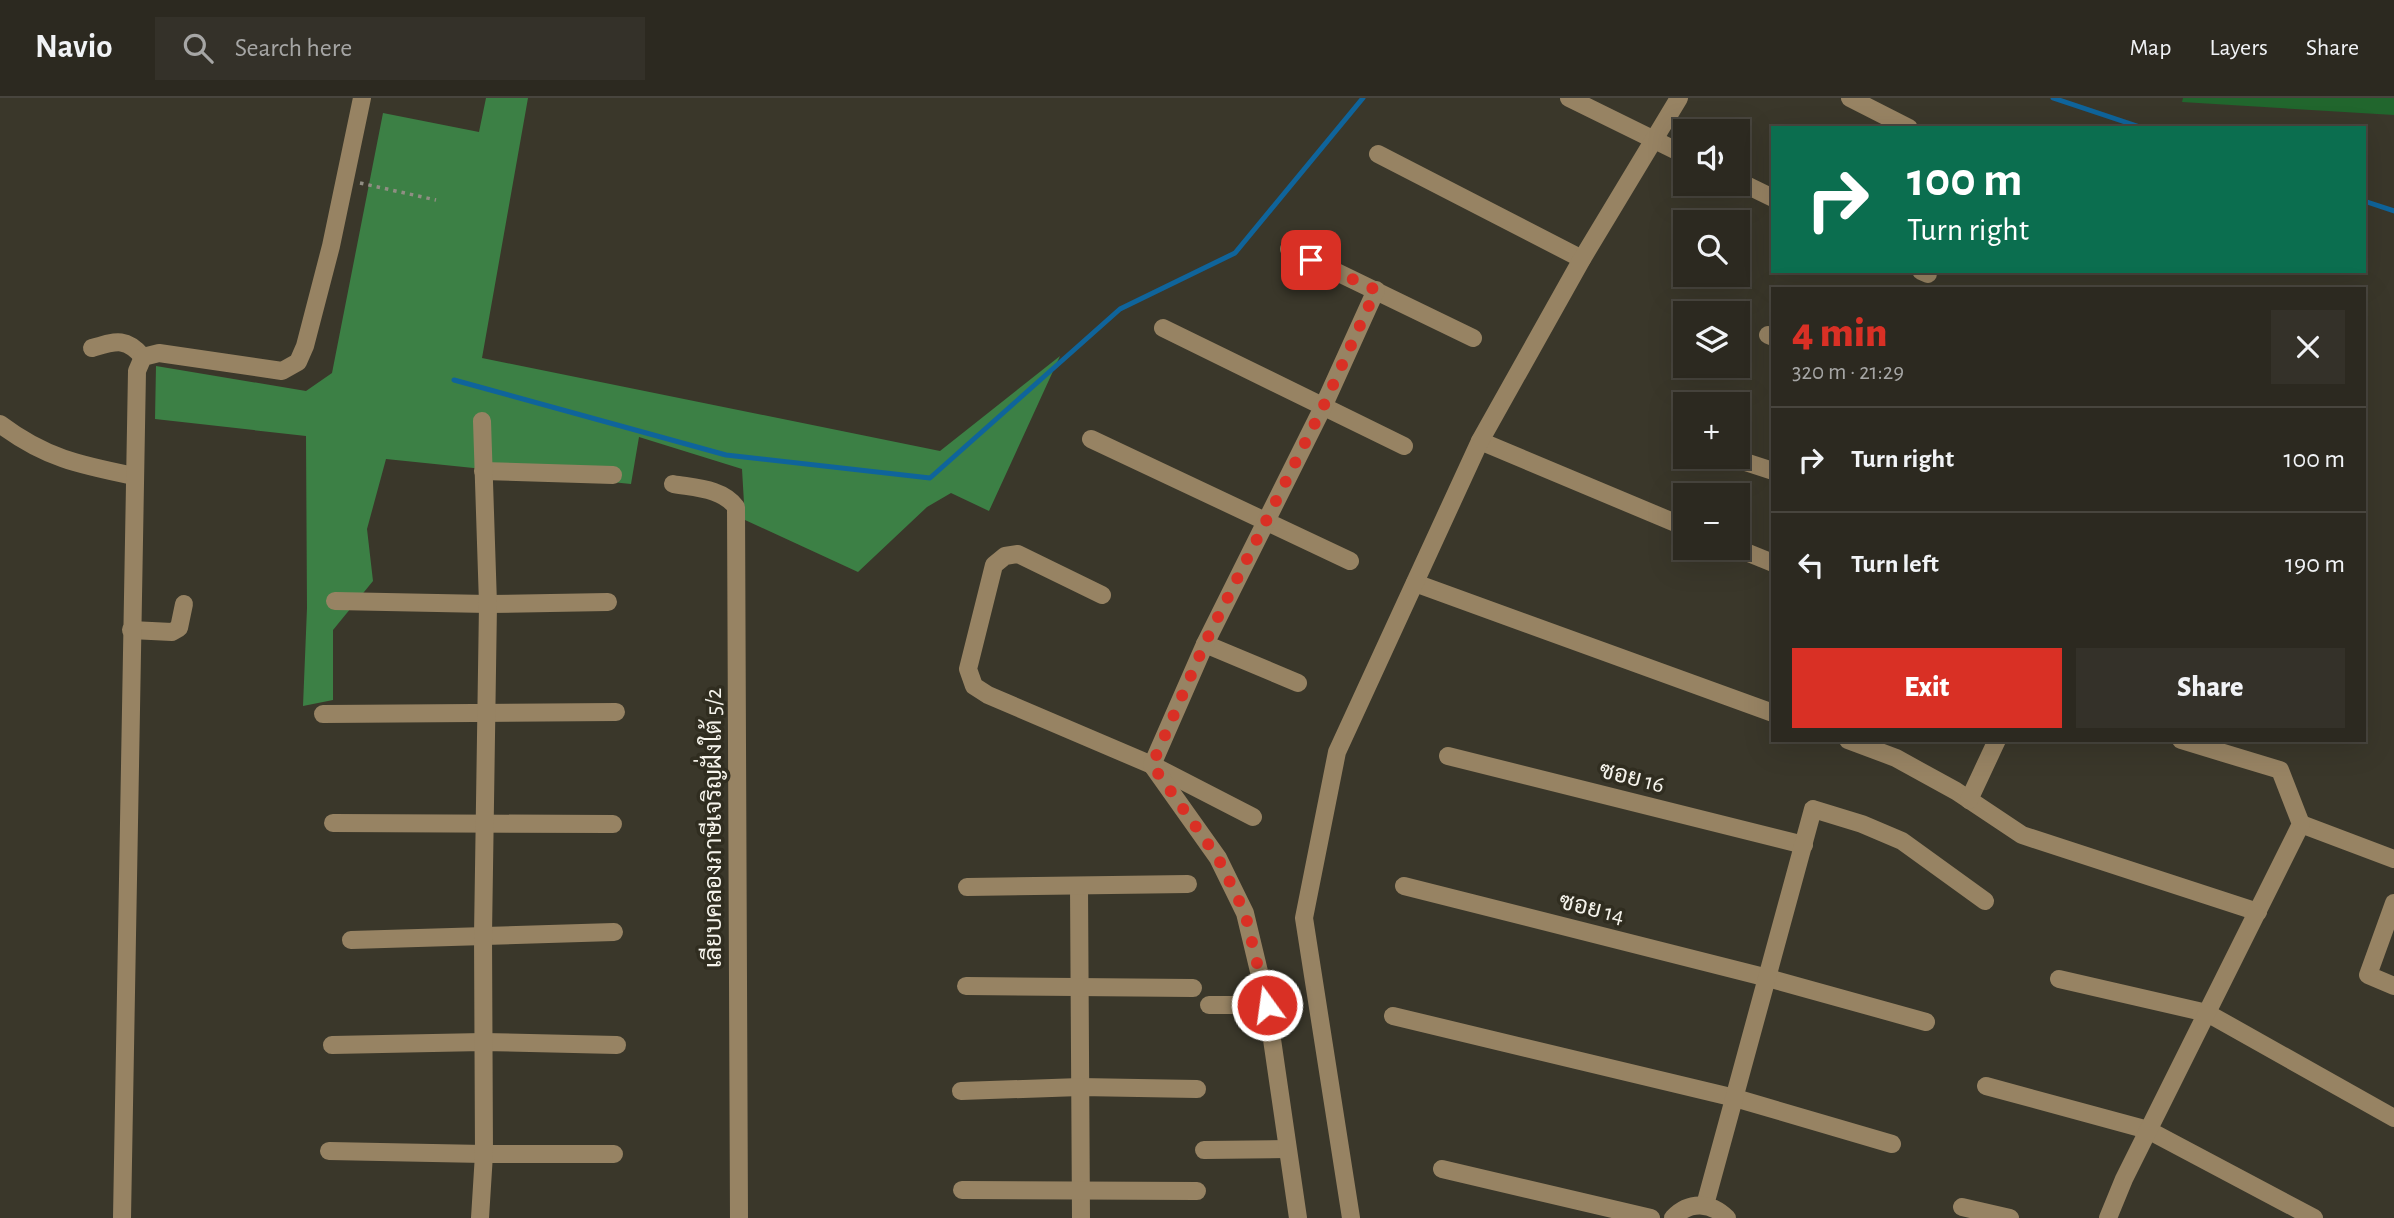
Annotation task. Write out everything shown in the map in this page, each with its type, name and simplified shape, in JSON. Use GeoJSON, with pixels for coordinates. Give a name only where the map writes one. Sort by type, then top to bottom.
{"type":"FeatureCollection","features":[{"type":"Feature","properties":{"kind":"street"},"geometry":{"type":"LineString","coordinates":[[122,1218],[137,371],[144,357],[159,353],[282,371],[298,362],[305,346],[331,246],[362,98]]}},
{"type":"Feature","properties":{"kind":"street"},"geometry":{"type":"LineString","coordinates":[[1569,98],[1673,149]]}},
{"type":"Feature","properties":{"kind":"street"},"geometry":{"type":"LineString","coordinates":[[1351,1218],[1304,918],[1337,752],[1480,441],[1582,259],[1679,98]]}},
{"type":"Feature","properties":{"kind":"street"},"geometry":{"type":"LineString","coordinates":[[1850,98],[1905,126]]}},
{"type":"Feature","properties":{"kind":"street"},"geometry":{"type":"LineString","coordinates":[[1378,154],[1582,259]]}},
{"type":"Feature","properties":{"kind":"street"},"geometry":{"type":"LineString","coordinates":[[1750,187],[1771,197]]}},
{"type":"Feature","properties":{"kind":"street"},"geometry":{"type":"LineString","coordinates":[[1289,249],[1474,338]]}},
{"type":"Feature","properties":{"kind":"street"},"geometry":{"type":"LineString","coordinates":[[1152,765],[1205,643],[1323,407],[1376,290]]}},
{"type":"Feature","properties":{"kind":"street"},"geometry":{"type":"LineString","coordinates":[[1163,328],[1405,446]]}},
{"type":"Feature","properties":{"kind":"street"},"geometry":{"type":"LineString","coordinates":[[92,348],[113,341],[124,342],[136,348],[144,357]]}},
{"type":"Feature","properties":{"kind":"street"},"geometry":{"type":"LineString","coordinates":[[480,1218],[484,1154],[483,935],[488,604],[482,421]]}},
{"type":"Feature","properties":{"kind":"street"},"geometry":{"type":"LineString","coordinates":[[0,424],[25,443],[52,456],[78,465],[134,476]]}},
{"type":"Feature","properties":{"kind":"street"},"geometry":{"type":"LineString","coordinates":[[1091,439],[1350,561]]}},
{"type":"Feature","properties":{"kind":"street"},"geometry":{"type":"LineString","coordinates":[[1480,441],[1673,522]]}},
{"type":"Feature","properties":{"kind":"street"},"geometry":{"type":"LineString","coordinates":[[1750,464],[1771,470]]}},
{"type":"Feature","properties":{"kind":"street"},"geometry":{"type":"LineString","coordinates":[[483,471],[613,475]]}},
{"type":"Feature","properties":{"kind":"street","name":"เลียบคลองภาษีเจริญฝั่งใต้ 5/2"},"geometry":{"type":"LineString","coordinates":[[673,484],[717,492],[730,498],[736,507],[738,1218]]}},
{"type":"Feature","properties":{"kind":"street"},"geometry":{"type":"LineString","coordinates":[[1101,595],[1018,554],[1005,556],[994,565],[968,669],[974,686],[988,695],[1152,765],[1253,817]]}},
{"type":"Feature","properties":{"kind":"street"},"geometry":{"type":"LineString","coordinates":[[1750,554],[1771,562]]}},
{"type":"Feature","properties":{"kind":"street"},"geometry":{"type":"LineString","coordinates":[[1415,583],[1771,712]]}},
{"type":"Feature","properties":{"kind":"street"},"geometry":{"type":"LineString","coordinates":[[335,601],[488,604],[608,602]]}},
{"type":"Feature","properties":{"kind":"street"},"geometry":{"type":"LineString","coordinates":[[131,630],[172,632],[179,628],[184,604]]}},
{"type":"Feature","properties":{"kind":"street"},"geometry":{"type":"LineString","coordinates":[[1205,643],[1298,683]]}},
{"type":"Feature","properties":{"kind":"street"},"geometry":{"type":"LineString","coordinates":[[323,714],[487,715],[616,712]]}},
{"type":"Feature","properties":{"kind":"street"},"geometry":{"type":"LineString","coordinates":[[1854,742],[1896,758],[1969,800],[2022,835],[2258,912]]}},
{"type":"Feature","properties":{"kind":"street"},"geometry":{"type":"LineString","coordinates":[[1969,800],[1996,742]]}},
{"type":"Feature","properties":{"kind":"street"},"geometry":{"type":"LineString","coordinates":[[2108,1218],[2148,1130],[2301,824],[2280,771],[2188,742]]}},
{"type":"Feature","properties":{"kind":"street","name":"ซอย 16"},"geometry":{"type":"LineString","coordinates":[[1448,756],[1804,845]]}},
{"type":"Feature","properties":{"kind":"street"},"geometry":{"type":"LineString","coordinates":[[1152,765],[1218,858],[1245,913],[1267,1005],[1298,1218]]}},
{"type":"Feature","properties":{"kind":"street"},"geometry":{"type":"LineString","coordinates":[[1705,1205],[1813,809],[1862,824],[1902,841],[1985,901]]}},
{"type":"Feature","properties":{"kind":"street"},"geometry":{"type":"LineString","coordinates":[[332,823],[613,824]]}},
{"type":"Feature","properties":{"kind":"street"},"geometry":{"type":"LineString","coordinates":[[2301,824],[2394,859]]}},
{"type":"Feature","properties":{"kind":"street"},"geometry":{"type":"LineString","coordinates":[[967,887],[1188,884]]}},
{"type":"Feature","properties":{"kind":"street","name":"ซอย 14"},"geometry":{"type":"LineString","coordinates":[[1404,886],[1769,978],[1926,1022]]}},
{"type":"Feature","properties":{"kind":"street"},"geometry":{"type":"LineString","coordinates":[[1079,887],[1081,1218]]}},
{"type":"Feature","properties":{"kind":"street"},"geometry":{"type":"LineString","coordinates":[[2394,903],[2368,975],[2394,986]]}},
{"type":"Feature","properties":{"kind":"street"},"geometry":{"type":"LineString","coordinates":[[351,940],[614,932]]}},
{"type":"Feature","properties":{"kind":"street"},"geometry":{"type":"LineString","coordinates":[[2059,979],[2207,1013],[2394,1118]]}},
{"type":"Feature","properties":{"kind":"street"},"geometry":{"type":"LineString","coordinates":[[966,986],[1193,988]]}},
{"type":"Feature","properties":{"kind":"street"},"geometry":{"type":"LineString","coordinates":[[1209,1005],[1267,1005]]}},
{"type":"Feature","properties":{"kind":"street"},"geometry":{"type":"LineString","coordinates":[[1393,1016],[1735,1098],[1892,1144]]}},
{"type":"Feature","properties":{"kind":"street"},"geometry":{"type":"LineString","coordinates":[[332,1045],[483,1042],[617,1045]]}},
{"type":"Feature","properties":{"kind":"street"},"geometry":{"type":"LineString","coordinates":[[1986,1086],[2148,1130],[2314,1218]]}},
{"type":"Feature","properties":{"kind":"street"},"geometry":{"type":"LineString","coordinates":[[961,1091],[1080,1087],[1197,1089]]}},
{"type":"Feature","properties":{"kind":"street"},"geometry":{"type":"LineString","coordinates":[[1205,1150],[1287,1149]]}},
{"type":"Feature","properties":{"kind":"street"},"geometry":{"type":"LineString","coordinates":[[329,1151],[614,1154]]}},
{"type":"Feature","properties":{"kind":"street"},"geometry":{"type":"LineString","coordinates":[[1442,1169],[1651,1218]]}},
{"type":"Feature","properties":{"kind":"street"},"geometry":{"type":"LineString","coordinates":[[962,1190],[1197,1191]]}},
{"type":"Feature","properties":{"kind":"street"},"geometry":{"type":"LineString","coordinates":[[1673,1218],[1679,1211],[1692,1205],[1705,1205],[1719,1210],[1727,1218]]}},
{"type":"Feature","properties":{"kind":"street"},"geometry":{"type":"LineString","coordinates":[[1962,1207],[2010,1218]]}},
{"type":"Feature","properties":{"kind":"path"},"geometry":{"type":"LineString","coordinates":[[345,179],[436,200]]}},
{"type":"Feature","properties":{"kind":"green space"},"geometry":{"type":"Polygon","coordinates":[[[486,98],[528,98],[482,358],[940,451],[1060,356],[989,511],[951,493],[927,507],[858,572],[745,520],[742,469],[639,437],[631,484],[386,459],[367,529],[373,581],[333,630],[333,700],[303,706],[307,608],[306,436],[155,419],[156,366],[306,391],[332,373],[383,113],[479,132],[486,98]]]}},
{"type":"Feature","properties":{"kind":"green space"},"geometry":{"type":"Polygon","coordinates":[[[2183,98],[2394,98],[2394,115],[2182,102],[2183,98]]]}},
{"type":"Feature","properties":{"kind":"waterway"},"geometry":{"type":"LineString","coordinates":[[454,380],[726,455],[930,478],[1120,309],[1235,253],[1363,98]]}},
{"type":"Feature","properties":{"kind":"waterway"},"geometry":{"type":"LineString","coordinates":[[2053,98],[2137,126]]}},
{"type":"Feature","properties":{"kind":"waterway"},"geometry":{"type":"LineString","coordinates":[[2366,202],[2394,211]]}},
{"type":"Feature","properties":{"kind":"route"},"geometry":{"type":"LineString","coordinates":[[1267,1005],[1245,913],[1218,858],[1152,765],[1205,643],[1323,407],[1376,290],[1311,260]]}}]}
